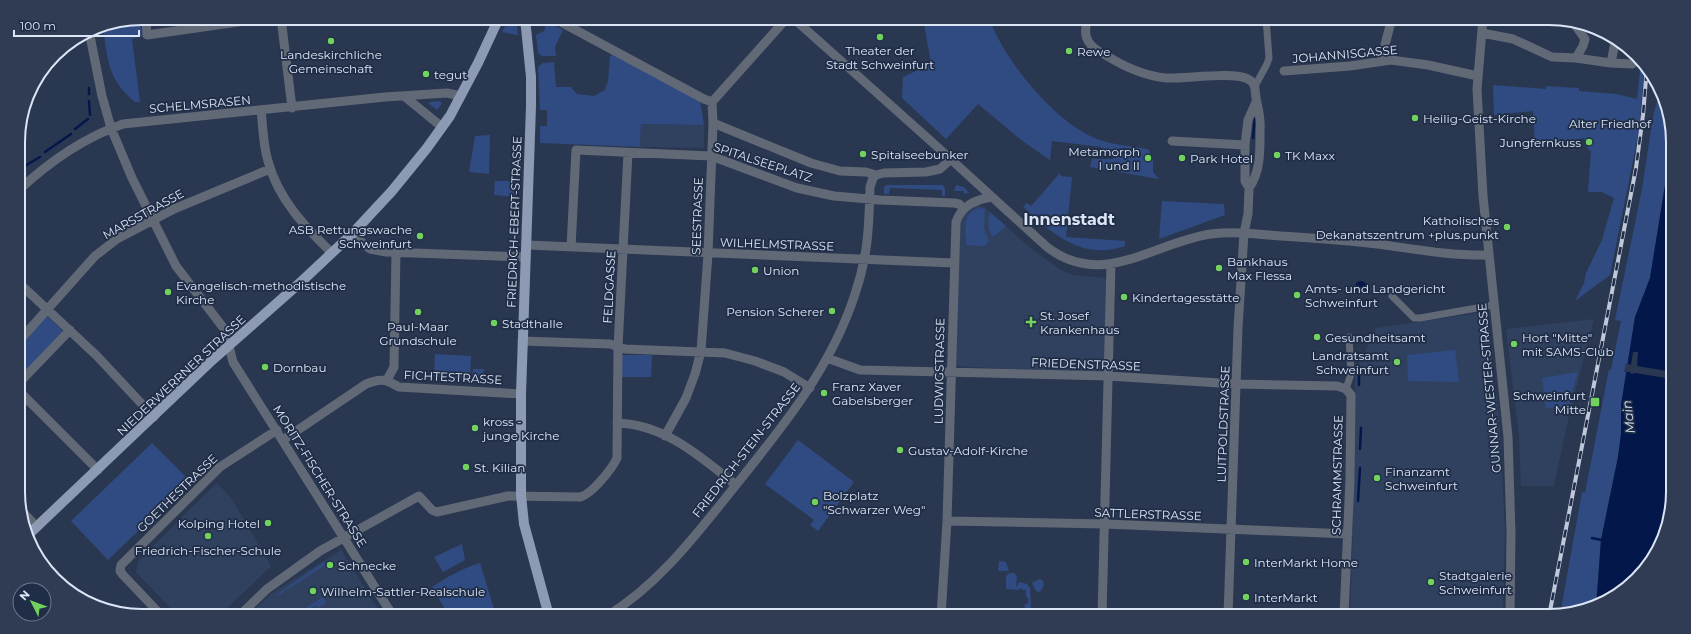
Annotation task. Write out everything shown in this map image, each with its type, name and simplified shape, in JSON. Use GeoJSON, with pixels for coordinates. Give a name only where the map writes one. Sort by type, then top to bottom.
{"type":"FeatureCollection","features":[{"type":"Feature","properties":{"kind":"main road","name":"NIEDERWERRNER STRASSE"},"geometry":{"type":"LineString","coordinates":[[33,530],[154,417],[184,386],[352,234],[412,169],[442,127],[461,96],[496,25]]}},
{"type":"Feature","properties":{"kind":"main road","name":"FRIEDRICH-EBERT-STRASSE"},"geometry":{"type":"LineString","coordinates":[[526,25],[531,77],[522,340],[521,495],[524,524],[547,609]]}},
{"type":"Feature","properties":{"kind":"street"},"geometry":{"type":"LineString","coordinates":[[147,25],[148,35],[218,25]]}},
{"type":"Feature","properties":{"kind":"street"},"geometry":{"type":"LineString","coordinates":[[282,25],[292,108]]}},
{"type":"Feature","properties":{"kind":"street"},"geometry":{"type":"LineString","coordinates":[[566,25],[712,102],[781,25]]}},
{"type":"Feature","properties":{"kind":"street"},"geometry":{"type":"LineString","coordinates":[[801,25],[1047,247],[1060,256],[1073,262],[1111,264],[1134,259],[1200,236],[1218,234],[1244,234],[1338,240],[1459,255],[1489,255]]}},
{"type":"Feature","properties":{"kind":"street"},"geometry":{"type":"LineString","coordinates":[[1086,25],[1085,32],[1090,45],[1105,56],[1129,68],[1165,78],[1239,76],[1248,79],[1255,86]]}},
{"type":"Feature","properties":{"kind":"street"},"geometry":{"type":"LineString","coordinates":[[1256,102],[1248,120],[1245,145],[1245,181],[1249,188],[1255,179],[1258,164],[1261,119],[1256,102],[1255,86],[1269,58],[1267,25]]}},
{"type":"Feature","properties":{"kind":"street"},"geometry":{"type":"LineString","coordinates":[[1381,60],[1390,25]]}},
{"type":"Feature","properties":{"kind":"street","name":"GUNNAR-WESTER-STRASSE"},"geometry":{"type":"LineString","coordinates":[[1483,25],[1477,89],[1483,196],[1508,437],[1511,525],[1510,609]]}},
{"type":"Feature","properties":{"kind":"street"},"geometry":{"type":"LineString","coordinates":[[1576,58],[1585,39],[1578,28]]}},
{"type":"Feature","properties":{"kind":"street"},"geometry":{"type":"LineString","coordinates":[[1482,33],[1513,39],[1552,58],[1576,58],[1611,63],[1632,64],[1634,62]]}},
{"type":"Feature","properties":{"kind":"street","name":"MORITZ-FISCHER-STRASSE"},"geometry":{"type":"LineString","coordinates":[[90,37],[102,96],[111,128],[132,178],[176,266],[225,330],[234,362],[389,609]]}},
{"type":"Feature","properties":{"kind":"street"},"geometry":{"type":"LineString","coordinates":[[1611,63],[1614,45]]}},
{"type":"Feature","properties":{"kind":"street","name":"JOHANNISGASSE"},"geometry":{"type":"LineString","coordinates":[[1284,71],[1350,66],[1381,60],[1414,62],[1478,76]]}},
{"type":"Feature","properties":{"kind":"street","name":"SCHELMSRASEN"},"geometry":{"type":"LineString","coordinates":[[25,185],[48,164],[66,152],[111,128],[129,123],[292,108],[316,103],[447,93],[461,96]]}},
{"type":"Feature","properties":{"kind":"street"},"geometry":{"type":"LineString","coordinates":[[404,96],[442,127]]}},
{"type":"Feature","properties":{"kind":"street","name":"SEESTRASSE"},"geometry":{"type":"LineString","coordinates":[[665,436],[686,398],[695,374],[701,351],[708,254],[713,123],[712,102]]}},
{"type":"Feature","properties":{"kind":"street"},"geometry":{"type":"LineString","coordinates":[[261,110],[265,150],[270,169],[280,191],[298,219],[332,253]]}},
{"type":"Feature","properties":{"kind":"street","name":"SPITALSEEPLATZ"},"geometry":{"type":"LineString","coordinates":[[713,123],[811,163],[840,171],[866,172],[876,175],[935,171],[940,169],[951,159]]}},
{"type":"Feature","properties":{"kind":"street"},"geometry":{"type":"LineString","coordinates":[[1172,141],[1245,145]]}},
{"type":"Feature","properties":{"kind":"street","name":"SPITALSEEPLATZ"},"geometry":{"type":"LineString","coordinates":[[571,247],[576,150],[712,156],[796,188],[834,196],[954,202],[963,208]]}},
{"type":"Feature","properties":{"kind":"street","name":"FELDGASSE"},"geometry":{"type":"LineString","coordinates":[[344,537],[419,496],[432,510],[437,512],[508,496],[580,497],[589,493],[614,464],[617,458],[618,347],[628,153]]}},
{"type":"Feature","properties":{"kind":"street","name":"MARSSTRASSE"},"geometry":{"type":"LineString","coordinates":[[25,335],[95,256],[117,239],[174,209],[270,169]]}},
{"type":"Feature","properties":{"kind":"street","name":"FRIEDRICH-STEIN-STRASSE"},"geometry":{"type":"LineString","coordinates":[[617,609],[633,598],[677,556],[794,412],[810,388],[827,358],[848,315],[868,246],[871,182],[876,175]]}},
{"type":"Feature","properties":{"kind":"street","name":"LUITPOLDSTRASSE"},"geometry":{"type":"LineString","coordinates":[[1228,609],[1238,322],[1244,234],[1248,214],[1249,188]]}},
{"type":"Feature","properties":{"kind":"street"},"geometry":{"type":"LineString","coordinates":[[963,208],[979,199],[992,197]]}},
{"type":"Feature","properties":{"kind":"street","name":"LUDWIGSTRASSE"},"geometry":{"type":"LineString","coordinates":[[941,609],[947,521],[956,222],[963,208]]}},
{"type":"Feature","properties":{"kind":"street"},"geometry":{"type":"LineString","coordinates":[[352,234],[370,249],[396,252],[526,258]]}},
{"type":"Feature","properties":{"kind":"street","name":"WILHELMSTRASSE"},"geometry":{"type":"LineString","coordinates":[[526,245],[708,254],[954,263]]}},
{"type":"Feature","properties":{"kind":"street"},"geometry":{"type":"LineString","coordinates":[[387,380],[394,367],[396,252]]}},
{"type":"Feature","properties":{"kind":"street"},"geometry":{"type":"LineString","coordinates":[[1102,609],[1111,264]]}},
{"type":"Feature","properties":{"kind":"street"},"geometry":{"type":"LineString","coordinates":[[25,289],[97,356],[154,417]]}},
{"type":"Feature","properties":{"kind":"street"},"geometry":{"type":"LineString","coordinates":[[1392,296],[1414,318],[1494,305]]}},
{"type":"Feature","properties":{"kind":"street"},"geometry":{"type":"LineString","coordinates":[[25,377],[70,330]]}},
{"type":"Feature","properties":{"kind":"street","name":"SCHRAMMSTRASSE"},"geometry":{"type":"LineString","coordinates":[[1344,609],[1348,534],[1351,396],[1346,388],[1351,374],[1349,337]]}},
{"type":"Feature","properties":{"kind":"street"},"geometry":{"type":"LineString","coordinates":[[522,340],[610,344],[625,349],[725,353],[755,361],[784,372],[810,388]]}},
{"type":"Feature","properties":{"kind":"street","name":"FRIEDENSTRASSE"},"geometry":{"type":"LineString","coordinates":[[827,358],[860,370],[1108,376],[1236,384],[1337,386],[1346,388]]}},
{"type":"Feature","properties":{"kind":"street","name":"FICHTESTRASSE"},"geometry":{"type":"LineString","coordinates":[[283,440],[366,384],[377,380],[387,380],[399,387],[521,394]]}},
{"type":"Feature","properties":{"kind":"street"},"geometry":{"type":"LineString","coordinates":[[25,397],[98,470]]}},
{"type":"Feature","properties":{"kind":"street"},"geometry":{"type":"LineString","coordinates":[[617,423],[642,426],[665,436],[694,452],[736,485]]}},
{"type":"Feature","properties":{"kind":"street","name":"GOETHESTRASSE"},"geometry":{"type":"LineString","coordinates":[[155,609],[123,575],[120,568],[124,561],[220,467],[277,430]]}},
{"type":"Feature","properties":{"kind":"street","name":"SATTLERSTRASSE"},"geometry":{"type":"LineString","coordinates":[[947,521],[1231,528],[1348,534]]}},
{"type":"Feature","properties":{"kind":"street"},"geometry":{"type":"LineString","coordinates":[[246,609],[267,589],[320,551],[344,537]]}},
{"type":"Feature","properties":{"kind":"shaded area"},"geometry":{"type":"Polygon","coordinates":[[[641,124],[704,125],[704,148],[640,147],[641,124]]]}},
{"type":"Feature","properties":{"kind":"shaded area","name":"St. Josef Krankenhaus"},"geometry":{"type":"Polygon","coordinates":[[[973,204],[984,207],[1034,251],[1063,271],[1072,275],[1107,278],[1106,374],[954,366],[960,218],[973,204]]]}},
{"type":"Feature","properties":{"kind":"shaded area"},"geometry":{"type":"Polygon","coordinates":[[[1486,312],[1499,417],[1505,530],[1503,609],[1350,609],[1355,373],[1376,328],[1486,312]]]}},
{"type":"Feature","properties":{"kind":"shaded area"},"geometry":{"type":"Polygon","coordinates":[[[1594,319],[1568,420],[1554,486],[1521,486],[1519,436],[1506,329],[1594,319]]]}},
{"type":"Feature","properties":{"kind":"shaded area","name":"Friedrich-Fischer-Schule"},"geometry":{"type":"Polygon","coordinates":[[[217,483],[232,499],[271,566],[226,609],[171,609],[136,572],[138,562],[217,483]]]}},
{"type":"Feature","properties":{"kind":"shaded area"},"geometry":{"type":"Polygon","coordinates":[[[341,550],[378,609],[255,609],[271,594],[341,550]]]}},
{"type":"Feature","properties":{"kind":"green space"},"geometry":{"type":"Polygon","coordinates":[[[141,25],[142,36],[132,39],[140,102],[135,102],[119,85],[110,68],[104,32],[119,27],[141,25]]]}},
{"type":"Feature","properties":{"kind":"green space"},"geometry":{"type":"Polygon","coordinates":[[[506,25],[517,25],[518,35],[502,32],[506,25]]]}},
{"type":"Feature","properties":{"kind":"green space"},"geometry":{"type":"Polygon","coordinates":[[[546,25],[553,25],[563,30],[555,47],[556,56],[542,56],[538,53],[536,35],[544,31],[546,25]]]}},
{"type":"Feature","properties":{"kind":"green space"},"geometry":{"type":"Polygon","coordinates":[[[924,25],[992,25],[1006,52],[1019,71],[1048,105],[1081,131],[1097,139],[1116,144],[1148,149],[1153,159],[1153,172],[1159,179],[1090,167],[1092,159],[1113,159],[1114,153],[1101,152],[1101,147],[1052,141],[1050,160],[1021,140],[978,104],[946,139],[902,98],[903,77],[931,64],[924,25]]]}},
{"type":"Feature","properties":{"kind":"green space"},"geometry":{"type":"Polygon","coordinates":[[[613,55],[700,100],[704,125],[641,124],[640,147],[540,143],[540,126],[547,126],[547,110],[540,110],[538,67],[543,63],[554,62],[556,87],[571,87],[577,94],[594,96],[605,90],[608,81],[610,56],[613,55]]]}},
{"type":"Feature","properties":{"kind":"green space","name":"Alter Friedhof"},"geometry":{"type":"Polygon","coordinates":[[[1640,71],[1644,74],[1639,131],[1610,275],[1575,301],[1584,283],[1586,273],[1602,240],[1614,198],[1602,192],[1588,192],[1591,151],[1588,149],[1584,138],[1535,147],[1533,111],[1494,115],[1493,85],[1546,89],[1546,86],[1579,88],[1579,91],[1616,94],[1637,99],[1640,71]]]}},
{"type":"Feature","properties":{"kind":"green space"},"geometry":{"type":"Polygon","coordinates":[[[1658,99],[1665,127],[1666,179],[1650,278],[1635,317],[1621,405],[1621,434],[1618,457],[1601,540],[1597,599],[1587,603],[1561,608],[1582,492],[1585,493],[1609,369],[1611,370],[1621,321],[1615,320],[1642,189],[1653,116],[1658,99]]]}},
{"type":"Feature","properties":{"kind":"green space"},"geometry":{"type":"Polygon","coordinates":[[[439,101],[442,103],[437,110],[428,103],[430,102],[439,101]]]}},
{"type":"Feature","properties":{"kind":"green space"},"geometry":{"type":"Polygon","coordinates":[[[490,135],[489,174],[469,172],[475,136],[490,135]]]}},
{"type":"Feature","properties":{"kind":"green space"},"geometry":{"type":"Polygon","coordinates":[[[1060,173],[1061,176],[1072,177],[1066,237],[1125,241],[1125,246],[1110,250],[1095,250],[1082,247],[1057,235],[1023,207],[1027,203],[1031,206],[1060,173]]]}},
{"type":"Feature","properties":{"kind":"green space"},"geometry":{"type":"Polygon","coordinates":[[[495,181],[517,181],[517,197],[494,195],[495,181]]]}},
{"type":"Feature","properties":{"kind":"green space"},"geometry":{"type":"Polygon","coordinates":[[[886,185],[943,185],[945,188],[945,196],[942,196],[942,190],[890,188],[889,194],[884,194],[884,187],[886,185]]]}},
{"type":"Feature","properties":{"kind":"green space"},"geometry":{"type":"Polygon","coordinates":[[[956,185],[964,187],[969,193],[964,194],[964,191],[954,191],[956,185]]]}},
{"type":"Feature","properties":{"kind":"green space"},"geometry":{"type":"Polygon","coordinates":[[[1162,201],[1224,204],[1225,215],[1159,239],[1162,201]]]}},
{"type":"Feature","properties":{"kind":"green space"},"geometry":{"type":"Polygon","coordinates":[[[979,208],[985,209],[984,229],[989,241],[985,246],[966,245],[965,228],[967,218],[969,214],[979,208]]]}},
{"type":"Feature","properties":{"kind":"green space"},"geometry":{"type":"Polygon","coordinates":[[[990,212],[1006,226],[993,237],[988,225],[990,212]]]}},
{"type":"Feature","properties":{"kind":"green space"},"geometry":{"type":"Polygon","coordinates":[[[47,316],[63,331],[25,371],[25,339],[47,316]]]}},
{"type":"Feature","properties":{"kind":"green space"},"geometry":{"type":"Polygon","coordinates":[[[1455,350],[1459,382],[1408,381],[1407,355],[1455,350]]]}},
{"type":"Feature","properties":{"kind":"green space"},"geometry":{"type":"Polygon","coordinates":[[[435,354],[471,356],[470,379],[434,377],[435,354]]]}},
{"type":"Feature","properties":{"kind":"green space"},"geometry":{"type":"Polygon","coordinates":[[[622,355],[652,355],[651,377],[621,377],[622,355]]]}},
{"type":"Feature","properties":{"kind":"green space"},"geometry":{"type":"Polygon","coordinates":[[[473,369],[484,369],[483,379],[472,379],[473,369]]]}},
{"type":"Feature","properties":{"kind":"green space"},"geometry":{"type":"Polygon","coordinates":[[[1578,372],[1568,407],[1546,408],[1542,378],[1578,372]]]}},
{"type":"Feature","properties":{"kind":"green space","name":"Bolzplatz \"Schwarzer Weg\""},"geometry":{"type":"Polygon","coordinates":[[[798,440],[854,482],[818,531],[810,525],[814,520],[765,484],[798,440]]]}},
{"type":"Feature","properties":{"kind":"green space"},"geometry":{"type":"Polygon","coordinates":[[[152,443],[190,481],[108,560],[71,521],[152,443]]]}},
{"type":"Feature","properties":{"kind":"green space"},"geometry":{"type":"Polygon","coordinates":[[[462,544],[465,560],[443,572],[434,557],[462,544]]]}},
{"type":"Feature","properties":{"kind":"green space"},"geometry":{"type":"Polygon","coordinates":[[[999,561],[1006,562],[1009,571],[998,571],[999,561]]]}},
{"type":"Feature","properties":{"kind":"green space"},"geometry":{"type":"Polygon","coordinates":[[[324,562],[325,565],[272,598],[324,562]]]}},
{"type":"Feature","properties":{"kind":"green space"},"geometry":{"type":"Polygon","coordinates":[[[480,563],[494,609],[445,609],[432,587],[467,567],[480,563]]]}},
{"type":"Feature","properties":{"kind":"green space"},"geometry":{"type":"Polygon","coordinates":[[[1010,573],[1014,573],[1017,576],[1016,588],[1019,582],[1027,584],[1030,588],[1031,609],[1024,609],[1025,604],[1028,604],[1026,588],[1025,590],[1022,590],[1022,588],[1018,590],[1006,589],[1006,576],[1010,573]]]}},
{"type":"Feature","properties":{"kind":"green space"},"geometry":{"type":"Polygon","coordinates":[[[1040,579],[1043,581],[1044,585],[1040,592],[1036,591],[1032,583],[1040,579]]]}},
{"type":"Feature","properties":{"kind":"green space"},"geometry":{"type":"Polygon","coordinates":[[[323,597],[326,603],[318,608],[316,605],[309,609],[305,609],[323,597]]]}},
{"type":"Feature","properties":{"kind":"water","name":"Main"},"geometry":{"type":"Polygon","coordinates":[[[1666,179],[1666,492],[1664,515],[1654,544],[1642,563],[1632,575],[1620,585],[1597,599],[1601,540],[1618,457],[1621,434],[1621,405],[1635,317],[1650,278],[1666,179]]]}},
{"type":"Feature","properties":{"kind":"water"},"geometry":{"type":"Polygon","coordinates":[[[1363,281],[1366,282],[1366,292],[1359,293],[1356,292],[1355,285],[1356,282],[1363,281]]]}},
{"type":"Feature","properties":{"kind":"pier"},"geometry":{"type":"Polygon","coordinates":[[[1633,352],[1638,352],[1637,366],[1666,371],[1666,378],[1624,372],[1626,363],[1631,365],[1633,352]]]}},
{"type":"Feature","properties":{"kind":"waterway"},"geometry":{"type":"LineString","coordinates":[[89,88],[89,94]]}},
{"type":"Feature","properties":{"kind":"waterway"},"geometry":{"type":"LineString","coordinates":[[89,101],[90,115]]}},
{"type":"Feature","properties":{"kind":"waterway"},"geometry":{"type":"LineString","coordinates":[[75,129],[88,119]]}},
{"type":"Feature","properties":{"kind":"waterway"},"geometry":{"type":"LineString","coordinates":[[1253,138],[1255,119]]}},
{"type":"Feature","properties":{"kind":"waterway"},"geometry":{"type":"LineString","coordinates":[[45,152],[71,134]]}},
{"type":"Feature","properties":{"kind":"waterway"},"geometry":{"type":"LineString","coordinates":[[25,166],[40,157]]}},
{"type":"Feature","properties":{"kind":"waterway"},"geometry":{"type":"LineString","coordinates":[[1359,375],[1359,385]]}},
{"type":"Feature","properties":{"kind":"waterway"},"geometry":{"type":"LineString","coordinates":[[1360,449],[1361,428]]}},
{"type":"Feature","properties":{"kind":"waterway"},"geometry":{"type":"LineString","coordinates":[[1358,501],[1360,468]]}},
{"type":"Feature","properties":{"kind":"waterway"},"geometry":{"type":"LineString","coordinates":[[1592,538],[1601,540]]}},
{"type":"Feature","properties":{"kind":"railway"},"geometry":{"type":"LineString","coordinates":[[1550,609],[1636,168],[1646,77]]}},
{"type":"Feature","properties":{"kind":"place","name":"Theater der Stadt Schweinfurt"},"geometry":{"type":"Point","coordinates":[880,37]}},
{"type":"Feature","properties":{"kind":"place","name":"Landeskirchliche Gemeinschaft"},"geometry":{"type":"Point","coordinates":[331,41]}},
{"type":"Feature","properties":{"kind":"place","name":"Rewe"},"geometry":{"type":"Point","coordinates":[1069,51]}},
{"type":"Feature","properties":{"kind":"place","name":"tegut"},"geometry":{"type":"Point","coordinates":[426,74]}},
{"type":"Feature","properties":{"kind":"place","name":"Heilig-Geist-Kirche"},"geometry":{"type":"Point","coordinates":[1415,118]}},
{"type":"Feature","properties":{"kind":"place","name":"Jungfernkuss"},"geometry":{"type":"Point","coordinates":[1589,142]}},
{"type":"Feature","properties":{"kind":"place","name":"Spitalseebunker"},"geometry":{"type":"Point","coordinates":[863,154]}},
{"type":"Feature","properties":{"kind":"place","name":"TK Maxx"},"geometry":{"type":"Point","coordinates":[1277,155]}},
{"type":"Feature","properties":{"kind":"place","name":"Metamorph I und II"},"geometry":{"type":"Point","coordinates":[1148,158]}},
{"type":"Feature","properties":{"kind":"place","name":"Park Hotel"},"geometry":{"type":"Point","coordinates":[1182,158]}},
{"type":"Feature","properties":{"kind":"place","name":"Katholisches Dekanatszentrum +plus.punkt"},"geometry":{"type":"Point","coordinates":[1507,227]}},
{"type":"Feature","properties":{"kind":"place","name":"ASB Rettungswache Schweinfurt"},"geometry":{"type":"Point","coordinates":[420,236]}},
{"type":"Feature","properties":{"kind":"place","name":"Bankhaus Max Flessa"},"geometry":{"type":"Point","coordinates":[1219,268]}},
{"type":"Feature","properties":{"kind":"place","name":"Union"},"geometry":{"type":"Point","coordinates":[755,270]}},
{"type":"Feature","properties":{"kind":"place","name":"Evangelisch-methodistische Kirche"},"geometry":{"type":"Point","coordinates":[168,292]}},
{"type":"Feature","properties":{"kind":"place","name":"Amts- und Landgericht Schweinfurt"},"geometry":{"type":"Point","coordinates":[1297,295]}},
{"type":"Feature","properties":{"kind":"place","name":"Kindertagesstätte"},"geometry":{"type":"Point","coordinates":[1124,297]}},
{"type":"Feature","properties":{"kind":"place","name":"Pension Scherer"},"geometry":{"type":"Point","coordinates":[832,311]}},
{"type":"Feature","properties":{"kind":"place","name":"Paul-Maar Grundschule"},"geometry":{"type":"Point","coordinates":[418,312]}},
{"type":"Feature","properties":{"kind":"place","name":"St. Josef Krankenhaus"},"geometry":{"type":"Point","coordinates":[1031,322]}},
{"type":"Feature","properties":{"kind":"place","name":"Stadthalle"},"geometry":{"type":"Point","coordinates":[494,323]}},
{"type":"Feature","properties":{"kind":"place","name":"Gesundheitsamt"},"geometry":{"type":"Point","coordinates":[1317,337]}},
{"type":"Feature","properties":{"kind":"place","name":"Hort \"Mitte\" mit SAMS-Club"},"geometry":{"type":"Point","coordinates":[1514,344]}},
{"type":"Feature","properties":{"kind":"place","name":"Landratsamt Schweinfurt"},"geometry":{"type":"Point","coordinates":[1397,362]}},
{"type":"Feature","properties":{"kind":"place","name":"Dornbau"},"geometry":{"type":"Point","coordinates":[265,367]}},
{"type":"Feature","properties":{"kind":"place","name":"Franz Xaver Gabelsberger"},"geometry":{"type":"Point","coordinates":[824,393]}},
{"type":"Feature","properties":{"kind":"place","name":"Schweinfurt Mitte"},"geometry":{"type":"Point","coordinates":[1595,402]}},
{"type":"Feature","properties":{"kind":"place","name":"kross - junge Kirche"},"geometry":{"type":"Point","coordinates":[475,428]}},
{"type":"Feature","properties":{"kind":"place","name":"Gustav-Adolf-Kirche"},"geometry":{"type":"Point","coordinates":[900,450]}},
{"type":"Feature","properties":{"kind":"place","name":"St. Kilian"},"geometry":{"type":"Point","coordinates":[466,467]}},
{"type":"Feature","properties":{"kind":"place","name":"Finanzamt Schweinfurt"},"geometry":{"type":"Point","coordinates":[1377,478]}},
{"type":"Feature","properties":{"kind":"place","name":"Bolzplatz \"Schwarzer Weg\""},"geometry":{"type":"Point","coordinates":[815,502]}},
{"type":"Feature","properties":{"kind":"place","name":"Kolping Hotel"},"geometry":{"type":"Point","coordinates":[268,523]}},
{"type":"Feature","properties":{"kind":"place","name":"Friedrich-Fischer-Schule"},"geometry":{"type":"Point","coordinates":[208,536]}},
{"type":"Feature","properties":{"kind":"place","name":"InterMarkt Home"},"geometry":{"type":"Point","coordinates":[1246,562]}},
{"type":"Feature","properties":{"kind":"place","name":"Schnecke"},"geometry":{"type":"Point","coordinates":[330,565]}},
{"type":"Feature","properties":{"kind":"place","name":"Stadtgalerie Schweinfurt"},"geometry":{"type":"Point","coordinates":[1431,582]}},
{"type":"Feature","properties":{"kind":"place","name":"Wilhelm-Sattler-Realschule"},"geometry":{"type":"Point","coordinates":[313,591]}},
{"type":"Feature","properties":{"kind":"place","name":"InterMarkt"},"geometry":{"type":"Point","coordinates":[1246,597]}},
{"type":"Feature","properties":{"kind":"district","name":"Innenstadt"},"geometry":{"type":"Point","coordinates":[1069,219]}}]}
